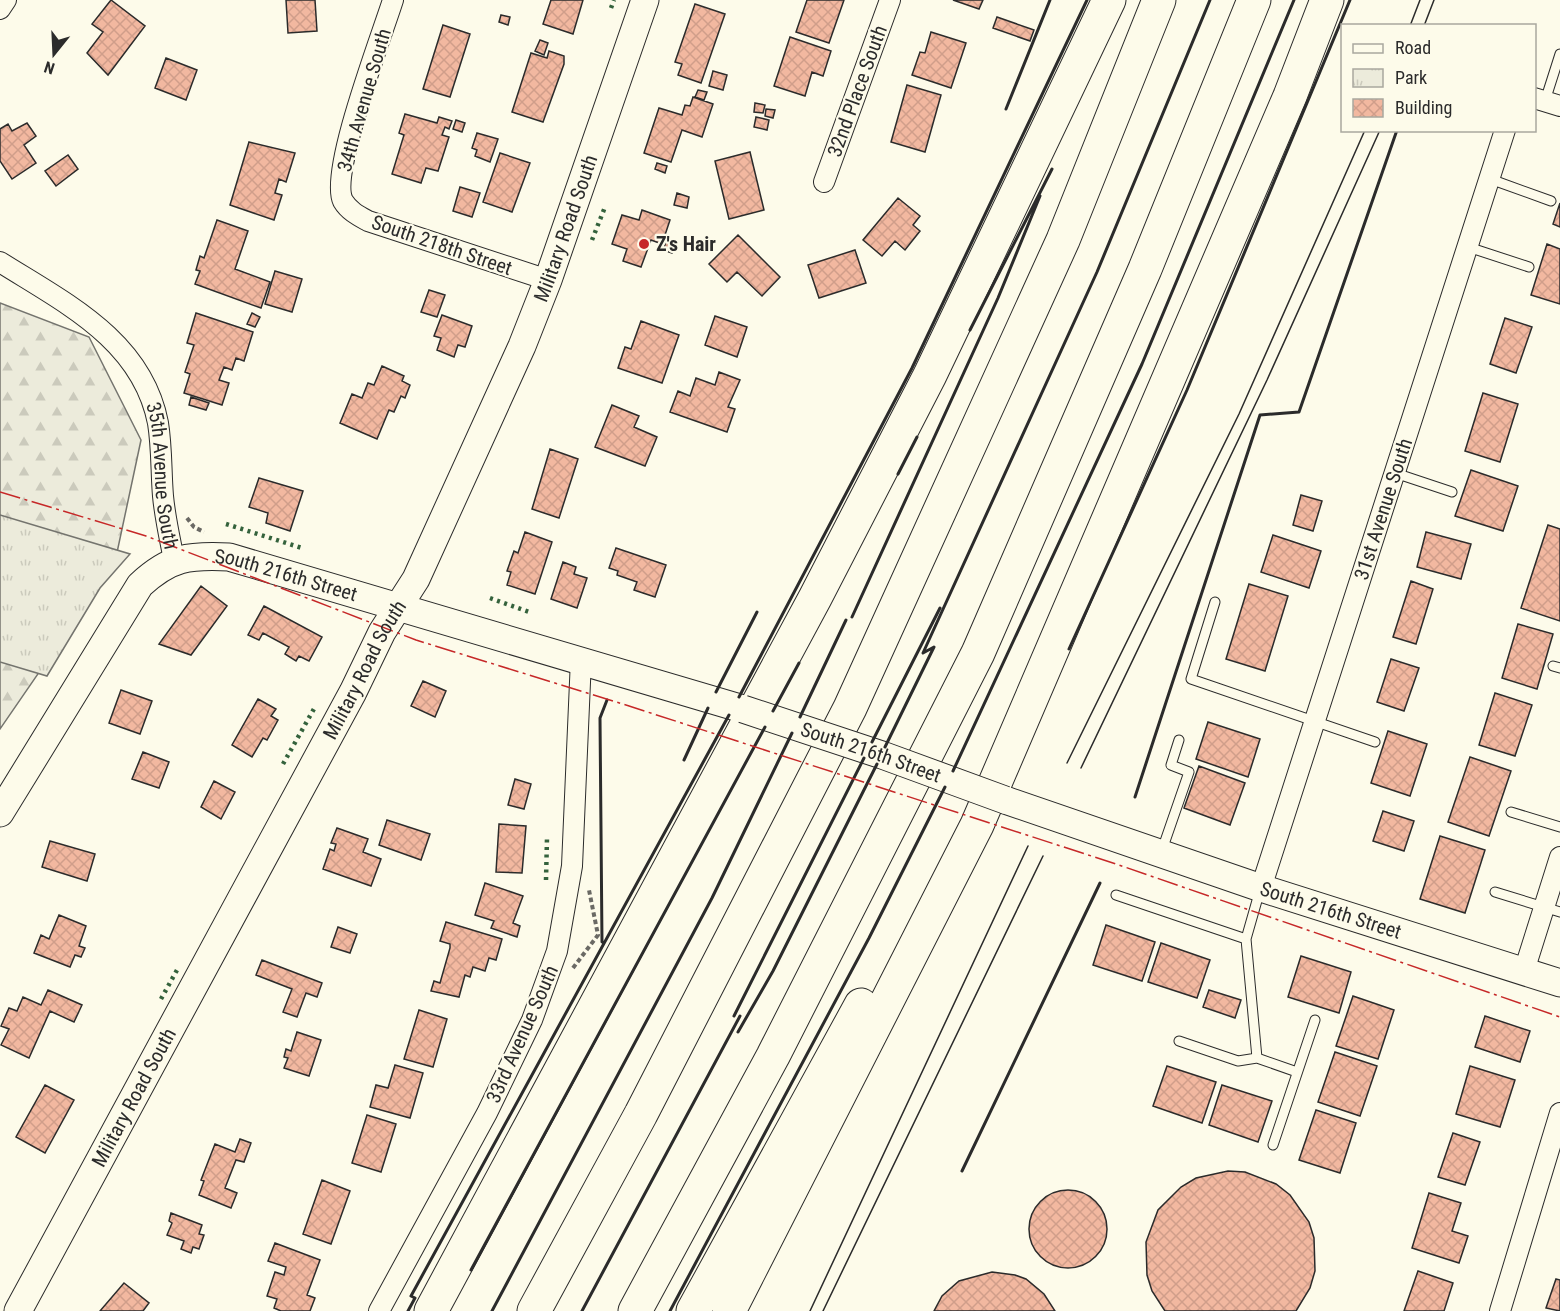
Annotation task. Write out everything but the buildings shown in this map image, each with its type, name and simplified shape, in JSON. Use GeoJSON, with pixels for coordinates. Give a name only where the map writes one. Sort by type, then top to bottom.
{"type":"FeatureCollection","features":[{"type":"Feature","properties":{"kind":"highway"},"geometry":{"type":"LineString","coordinates":[[431,1311],[810,608],[930,375],[1109,0]]}},
{"type":"Feature","properties":{"kind":"highway"},"geometry":{"type":"LineString","coordinates":[[534,1311],[641,1114],[850,708],[1063,240],[1159,0]]}},
{"type":"Feature","properties":{"kind":"highway"},"geometry":{"type":"LineString","coordinates":[[635,1311],[773,1056],[978,652],[1145,269],[1254,0]]}},
{"type":"Feature","properties":{"kind":"highway"},"geometry":{"type":"LineString","coordinates":[[729,1311],[977,825],[1285,107],[1327,0]]}},
{"type":"Feature","properties":{"kind":"highway"},"geometry":{"type":"LineString","coordinates":[[693,1311],[958,829],[1104,525]]}},
{"type":"Feature","properties":{"kind":"main road","name":"Military Road South"},"geometry":{"type":"LineString","coordinates":[[18,1311],[398,607],[416,579],[486,429],[548,280],[645,0]]}},
{"type":"Feature","properties":{"kind":"main road","name":"South 216th Street"},"geometry":{"type":"LineString","coordinates":[[174,560],[207,556],[229,557],[581,659],[882,755],[1160,855],[1560,983]]}},
{"type":"Feature","properties":{"kind":"main road","name":"35th Avenue South"},"geometry":{"type":"LineString","coordinates":[[0,813],[140,585],[156,570],[174,560]]}},
{"type":"Feature","properties":{"kind":"street"},"geometry":{"type":"LineString","coordinates":[[0,9],[6,0]]}},
{"type":"Feature","properties":{"kind":"street","name":"34th Avenue South"},"geometry":{"type":"LineString","coordinates":[[343,200],[341,176],[346,148],[393,0]]}},
{"type":"Feature","properties":{"kind":"street","name":"32nd Place South"},"geometry":{"type":"LineString","coordinates":[[824,182],[890,0]]}},
{"type":"Feature","properties":{"kind":"street","name":"31st Avenue South"},"geometry":{"type":"LineString","coordinates":[[1261,888],[1504,132]]}},
{"type":"Feature","properties":{"kind":"street","name":"South 218th Street"},"geometry":{"type":"LineString","coordinates":[[343,200],[352,211],[368,221],[548,280]]}},
{"type":"Feature","properties":{"kind":"street","name":"35th Avenue South"},"geometry":{"type":"LineString","coordinates":[[0,262],[82,313],[106,332],[136,369],[157,421],[162,454],[163,498],[174,560]]}},
{"type":"Feature","properties":{"kind":"street","name":"33rd Avenue South"},"geometry":{"type":"LineString","coordinates":[[379,1311],[487,1113],[532,1020],[557,951],[572,866],[581,659]]}},
{"type":"Feature","properties":{"kind":"street"},"geometry":{"type":"LineString","coordinates":[[1524,971],[1552,910],[1560,857]]}},
{"type":"Feature","properties":{"kind":"street"},"geometry":{"type":"LineString","coordinates":[[1500,1311],[1560,1113]]}},
{"type":"Feature","properties":{"kind":"lane"},"geometry":{"type":"LineString","coordinates":[[1546,102],[1560,54]]}},
{"type":"Feature","properties":{"kind":"lane"},"geometry":{"type":"LineString","coordinates":[[1490,179],[1551,201]]}},
{"type":"Feature","properties":{"kind":"lane"},"geometry":{"type":"LineString","coordinates":[[1468,247],[1529,267]]}},
{"type":"Feature","properties":{"kind":"lane"},"geometry":{"type":"LineString","coordinates":[[1395,473],[1452,492]]}},
{"type":"Feature","properties":{"kind":"lane"},"geometry":{"type":"LineString","coordinates":[[1215,602],[1191,679],[1314,723],[1376,742]]}},
{"type":"Feature","properties":{"kind":"lane"},"geometry":{"type":"LineString","coordinates":[[1160,855],[1189,772],[1171,765],[1179,740]]}},
{"type":"Feature","properties":{"kind":"lane"},"geometry":{"type":"LineString","coordinates":[[1511,812],[1560,827]]}},
{"type":"Feature","properties":{"kind":"lane"},"geometry":{"type":"LineString","coordinates":[[1257,1058],[1246,939],[1261,888]]}},
{"type":"Feature","properties":{"kind":"lane"},"geometry":{"type":"LineString","coordinates":[[1495,892],[1552,910]]}},
{"type":"Feature","properties":{"kind":"lane"},"geometry":{"type":"LineString","coordinates":[[1116,896],[1246,939]]}},
{"type":"Feature","properties":{"kind":"lane"},"geometry":{"type":"LineString","coordinates":[[1273,1145],[1315,1020]]}},
{"type":"Feature","properties":{"kind":"lane"},"geometry":{"type":"LineString","coordinates":[[1179,1041],[1239,1060],[1257,1058],[1297,1072]]}},
{"type":"Feature","properties":{"kind":"green space"},"geometry":{"type":"Polygon","coordinates":[[[0,303],[89,337],[141,440],[115,562],[0,729],[0,303]]]}},
{"type":"Feature","properties":{"kind":"green space"},"geometry":{"type":"Polygon","coordinates":[[[0,515],[130,554],[100,588],[47,676],[0,662],[0,515]]]}},
{"type":"Feature","properties":{"kind":"tram line"},"geometry":{"type":"LineString","coordinates":[[1411,24],[1420,0]]}},
{"type":"Feature","properties":{"kind":"tram line"},"geometry":{"type":"LineString","coordinates":[[1425,24],[1434,0]]}},
{"type":"Feature","properties":{"kind":"tram line"},"geometry":{"type":"LineString","coordinates":[[1067,763],[1239,414],[1364,132]]}},
{"type":"Feature","properties":{"kind":"tram line"},"geometry":{"type":"LineString","coordinates":[[1081,768],[1267,380],[1379,132]]}},
{"type":"Feature","properties":{"kind":"tram line"},"geometry":{"type":"LineString","coordinates":[[810,1311],[1028,846]]}},
{"type":"Feature","properties":{"kind":"tram line"},"geometry":{"type":"LineString","coordinates":[[823,1311],[1043,856]]}},
{"type":"Feature","properties":{"kind":"hedge"},"geometry":{"type":"LineString","coordinates":[[611,8],[614,0]]}},
{"type":"Feature","properties":{"kind":"hedge"},"geometry":{"type":"LineString","coordinates":[[592,240],[605,207]]}},
{"type":"Feature","properties":{"kind":"hedge"},"geometry":{"type":"LineString","coordinates":[[226,524],[302,548]]}},
{"type":"Feature","properties":{"kind":"hedge"},"geometry":{"type":"LineString","coordinates":[[490,598],[532,613]]}},
{"type":"Feature","properties":{"kind":"hedge"},"geometry":{"type":"LineString","coordinates":[[283,764],[315,707]]}},
{"type":"Feature","properties":{"kind":"hedge"},"geometry":{"type":"LineString","coordinates":[[546,880],[547,838]]}},
{"type":"Feature","properties":{"kind":"hedge"},"geometry":{"type":"LineString","coordinates":[[161,999],[177,970]]}},
{"type":"Feature","properties":{"kind":"wall"},"geometry":{"type":"LineString","coordinates":[[1006,109],[1050,0]]}},
{"type":"Feature","properties":{"kind":"wall"},"geometry":{"type":"LineString","coordinates":[[739,697],[912,368],[1087,0]]}},
{"type":"Feature","properties":{"kind":"wall"},"geometry":{"type":"LineString","coordinates":[[885,747],[934,647],[923,653],[1097,272],[1210,0]]}},
{"type":"Feature","properties":{"kind":"wall"},"geometry":{"type":"LineString","coordinates":[[953,771],[1142,364],[1294,0]]}},
{"type":"Feature","properties":{"kind":"wall"},"geometry":{"type":"LineString","coordinates":[[1069,649],[1187,390],[1350,0]]}},
{"type":"Feature","properties":{"kind":"wall"},"geometry":{"type":"LineString","coordinates":[[1135,797],[1260,415],[1299,412],[1396,132]]}},
{"type":"Feature","properties":{"kind":"wall"},"geometry":{"type":"LineString","coordinates":[[970,330],[1052,169]]}},
{"type":"Feature","properties":{"kind":"wall"},"geometry":{"type":"LineString","coordinates":[[852,617],[998,298],[1040,196]]}},
{"type":"Feature","properties":{"kind":"wall"},"geometry":{"type":"LineString","coordinates":[[898,474],[917,437]]}},
{"type":"Feature","properties":{"kind":"wall"},"geometry":{"type":"LineString","coordinates":[[872,742],[940,608]]}},
{"type":"Feature","properties":{"kind":"wall"},"geometry":{"type":"LineString","coordinates":[[716,692],[757,612]]}},
{"type":"Feature","properties":{"kind":"wall"},"geometry":{"type":"LineString","coordinates":[[800,717],[846,620]]}},
{"type":"Feature","properties":{"kind":"wall"},"geometry":{"type":"LineString","coordinates":[[773,711],[799,663]]}},
{"type":"Feature","properties":{"kind":"wall"},"geometry":{"type":"LineString","coordinates":[[602,942],[600,718],[607,700]]}},
{"type":"Feature","properties":{"kind":"wall"},"geometry":{"type":"LineString","coordinates":[[684,760],[708,708]]}},
{"type":"Feature","properties":{"kind":"wall"},"geometry":{"type":"LineString","coordinates":[[408,1311],[415,1298],[411,1296],[729,715]]}},
{"type":"Feature","properties":{"kind":"wall"},"geometry":{"type":"LineString","coordinates":[[471,1270],[765,727]]}},
{"type":"Feature","properties":{"kind":"wall"},"geometry":{"type":"LineString","coordinates":[[492,1311],[712,898],[792,733]]}},
{"type":"Feature","properties":{"kind":"wall"},"geometry":{"type":"LineString","coordinates":[[734,1016],[864,758]]}},
{"type":"Feature","properties":{"kind":"wall"},"geometry":{"type":"LineString","coordinates":[[738,1032],[773,971],[877,764]]}},
{"type":"Feature","properties":{"kind":"wall"},"geometry":{"type":"LineString","coordinates":[[670,1311],[869,938],[945,787]]}},
{"type":"Feature","properties":{"kind":"wall"},"geometry":{"type":"LineString","coordinates":[[962,1171],[1100,883]]}},
{"type":"Feature","properties":{"kind":"wall"},"geometry":{"type":"LineString","coordinates":[[582,1311],[740,1016]]}},
{"type":"Feature","properties":{"kind":"power"},"geometry":{"type":"LineString","coordinates":[[0,492],[146,536],[416,640],[626,705],[1116,864],[1560,1017]]}},
{"type":"Feature","properties":{"kind":"place","name":"Z's Hair"},"geometry":{"type":"Point","coordinates":[644,244]}}]}
